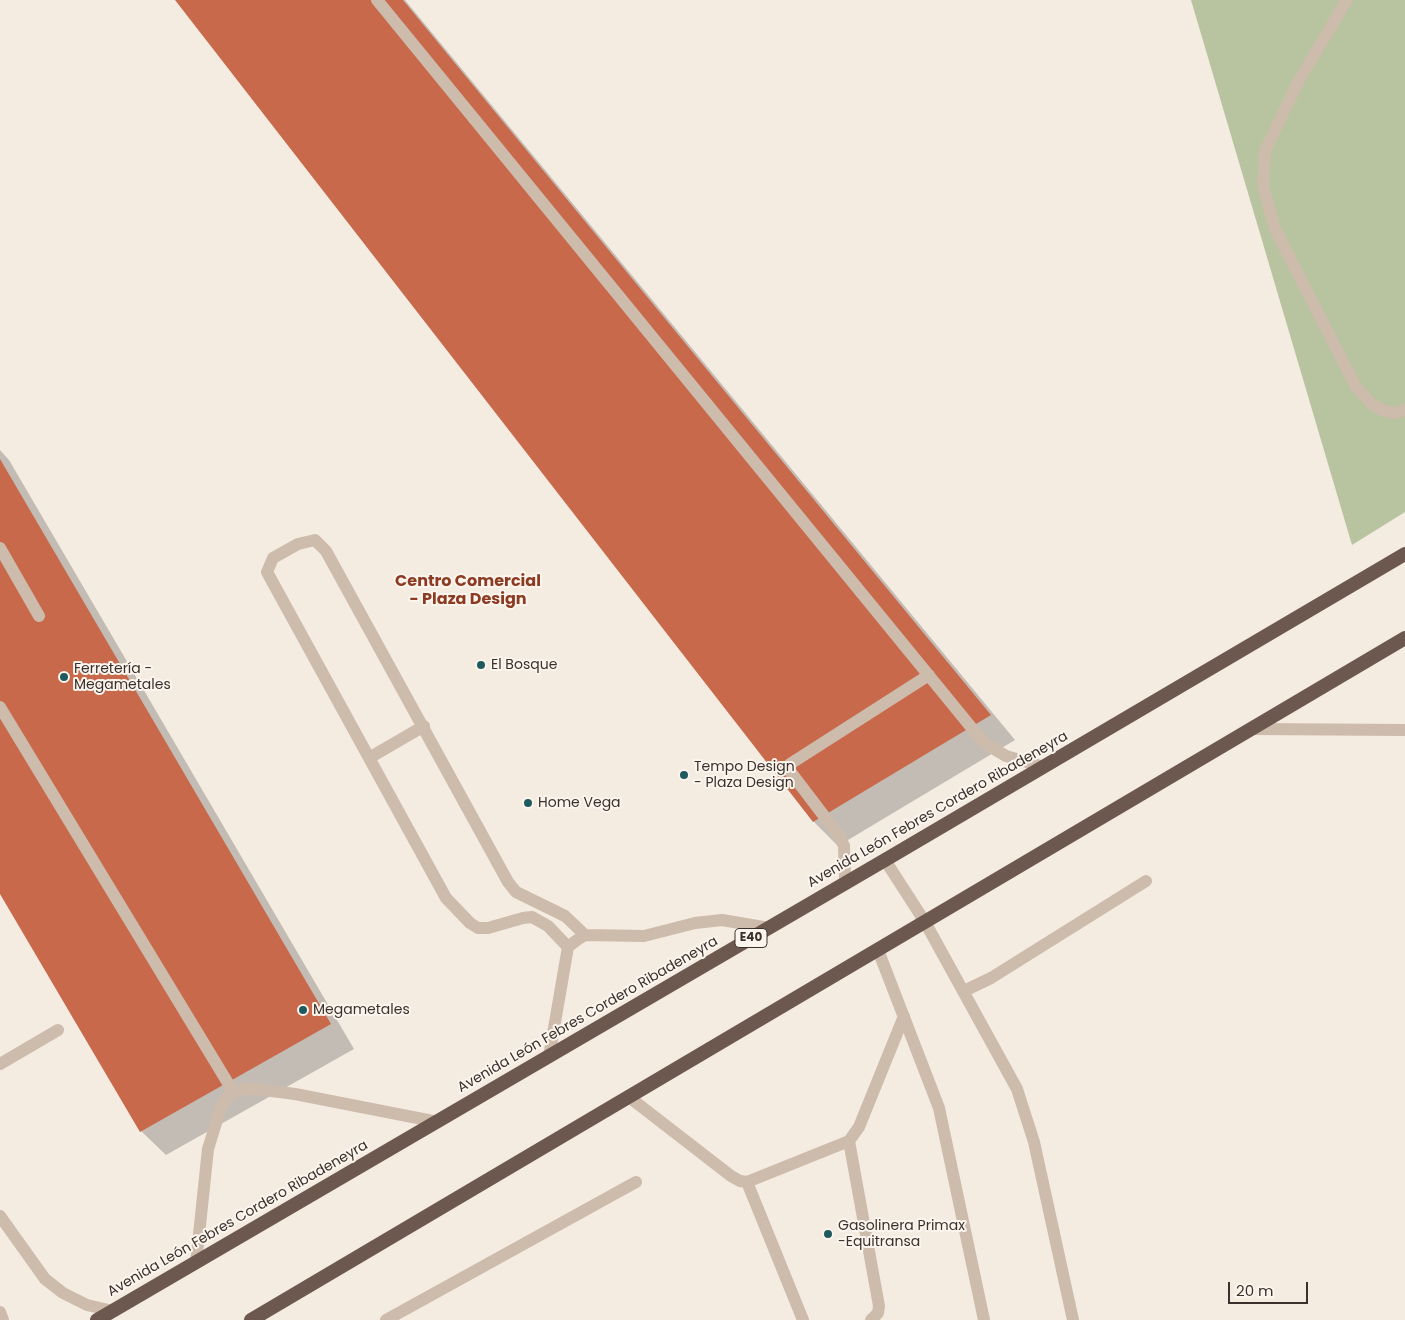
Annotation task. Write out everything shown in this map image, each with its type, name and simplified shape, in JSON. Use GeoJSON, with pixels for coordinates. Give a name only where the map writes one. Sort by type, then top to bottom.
{"type":"FeatureCollection","features":[{"type":"Feature","properties":{"kind":"highway","name":"Avenida León Febres Cordero Ribadeneyra"},"geometry":{"type":"LineString","coordinates":[[97,1320],[844,885],[1405,554]]}},
{"type":"Feature","properties":{"kind":"highway"},"geometry":{"type":"LineString","coordinates":[[250,1320],[1405,638]]}},
{"type":"Feature","properties":{"kind":"street"},"geometry":{"type":"LineString","coordinates":[[377,0],[984,743],[1006,756],[1044,767]]}},
{"type":"Feature","properties":{"kind":"street"},"geometry":{"type":"LineString","coordinates":[[1347,0],[1299,80],[1265,151],[1263,185],[1275,229],[1356,387],[1372,404],[1382,410],[1394,413],[1405,410]]}},
{"type":"Feature","properties":{"kind":"street"},"geometry":{"type":"LineString","coordinates":[[568,947],[548,926],[532,917],[488,928],[478,928],[470,923],[446,898],[267,572],[273,558],[298,544],[315,540],[326,551],[424,726],[508,882],[516,892],[565,916],[584,935]]}},
{"type":"Feature","properties":{"kind":"street"},"geometry":{"type":"LineString","coordinates":[[0,548],[39,616]]}},
{"type":"Feature","properties":{"kind":"street"},"geometry":{"type":"LineString","coordinates":[[844,885],[842,841],[789,770],[790,764],[929,675]]}},
{"type":"Feature","properties":{"kind":"street"},"geometry":{"type":"LineString","coordinates":[[0,707],[234,1093]]}},
{"type":"Feature","properties":{"kind":"street"},"geometry":{"type":"LineString","coordinates":[[369,758],[424,726]]}},
{"type":"Feature","properties":{"kind":"street"},"geometry":{"type":"LineString","coordinates":[[1252,728],[1405,730]]}},
{"type":"Feature","properties":{"kind":"street"},"geometry":{"type":"LineString","coordinates":[[885,860],[925,922],[1017,1089],[1034,1142],[1073,1320]]}},
{"type":"Feature","properties":{"kind":"street"},"geometry":{"type":"LineString","coordinates":[[964,991],[991,978],[1146,881]]}},
{"type":"Feature","properties":{"kind":"street"},"geometry":{"type":"LineString","coordinates":[[523,918],[531,900]]}},
{"type":"Feature","properties":{"kind":"street"},"geometry":{"type":"LineString","coordinates":[[548,1057],[568,947],[584,935],[644,936],[695,923],[722,920],[768,928]]}},
{"type":"Feature","properties":{"kind":"street"},"geometry":{"type":"LineString","coordinates":[[878,950],[939,1108],[984,1320]]}},
{"type":"Feature","properties":{"kind":"street"},"geometry":{"type":"LineString","coordinates":[[629,1097],[731,1176],[747,1182],[849,1141],[859,1127],[904,1016]]}},
{"type":"Feature","properties":{"kind":"street"},"geometry":{"type":"LineString","coordinates":[[0,1064],[58,1030]]}},
{"type":"Feature","properties":{"kind":"street"},"geometry":{"type":"LineString","coordinates":[[196,1263],[208,1149],[221,1107],[228,1097],[234,1093],[245,1088],[295,1094],[438,1122]]}},
{"type":"Feature","properties":{"kind":"street"},"geometry":{"type":"LineString","coordinates":[[849,1141],[879,1306],[878,1313],[871,1320]]}},
{"type":"Feature","properties":{"kind":"street"},"geometry":{"type":"LineString","coordinates":[[386,1320],[636,1182]]}},
{"type":"Feature","properties":{"kind":"street"},"geometry":{"type":"LineString","coordinates":[[747,1182],[803,1320]]}},
{"type":"Feature","properties":{"kind":"street"},"geometry":{"type":"LineString","coordinates":[[0,1216],[44,1279],[62,1293],[87,1305],[113,1311]]}},
{"type":"Feature","properties":{"kind":"street"},"geometry":{"type":"LineString","coordinates":[[0,1312],[3,1320]]}},
{"type":"Feature","properties":{"kind":"green space"},"geometry":{"type":"Polygon","coordinates":[[[1191,0],[1405,0],[1405,512],[1352,545],[1191,0]]]}},
{"type":"Feature","properties":{"kind":"building"},"geometry":{"type":"Polygon","coordinates":[[[175,0],[403,0],[991,715],[813,822],[175,0]]]}},
{"type":"Feature","properties":{"kind":"building","name":"Ferretería - Megametales"},"geometry":{"type":"Polygon","coordinates":[[[0,459],[331,1024],[140,1132],[0,894],[0,459]]]}},
{"type":"Feature","properties":{"kind":"place","name":"El Bosque"},"geometry":{"type":"Point","coordinates":[481,665]}},
{"type":"Feature","properties":{"kind":"place","name":"Ferretería - Megametales"},"geometry":{"type":"Point","coordinates":[64,677]}},
{"type":"Feature","properties":{"kind":"place","name":"Tempo Design - Plaza Design"},"geometry":{"type":"Point","coordinates":[684,775]}},
{"type":"Feature","properties":{"kind":"place","name":"Home Vega"},"geometry":{"type":"Point","coordinates":[528,803]}},
{"type":"Feature","properties":{"kind":"place","name":"Megametales"},"geometry":{"type":"Point","coordinates":[303,1010]}},
{"type":"Feature","properties":{"kind":"place","name":"Gasolinera Primax -Equitransa"},"geometry":{"type":"Point","coordinates":[828,1234]}},
{"type":"Feature","properties":{"kind":"district","name":"Centro Comercial - Plaza Design"},"geometry":{"type":"Point","coordinates":[468,591]}}]}
